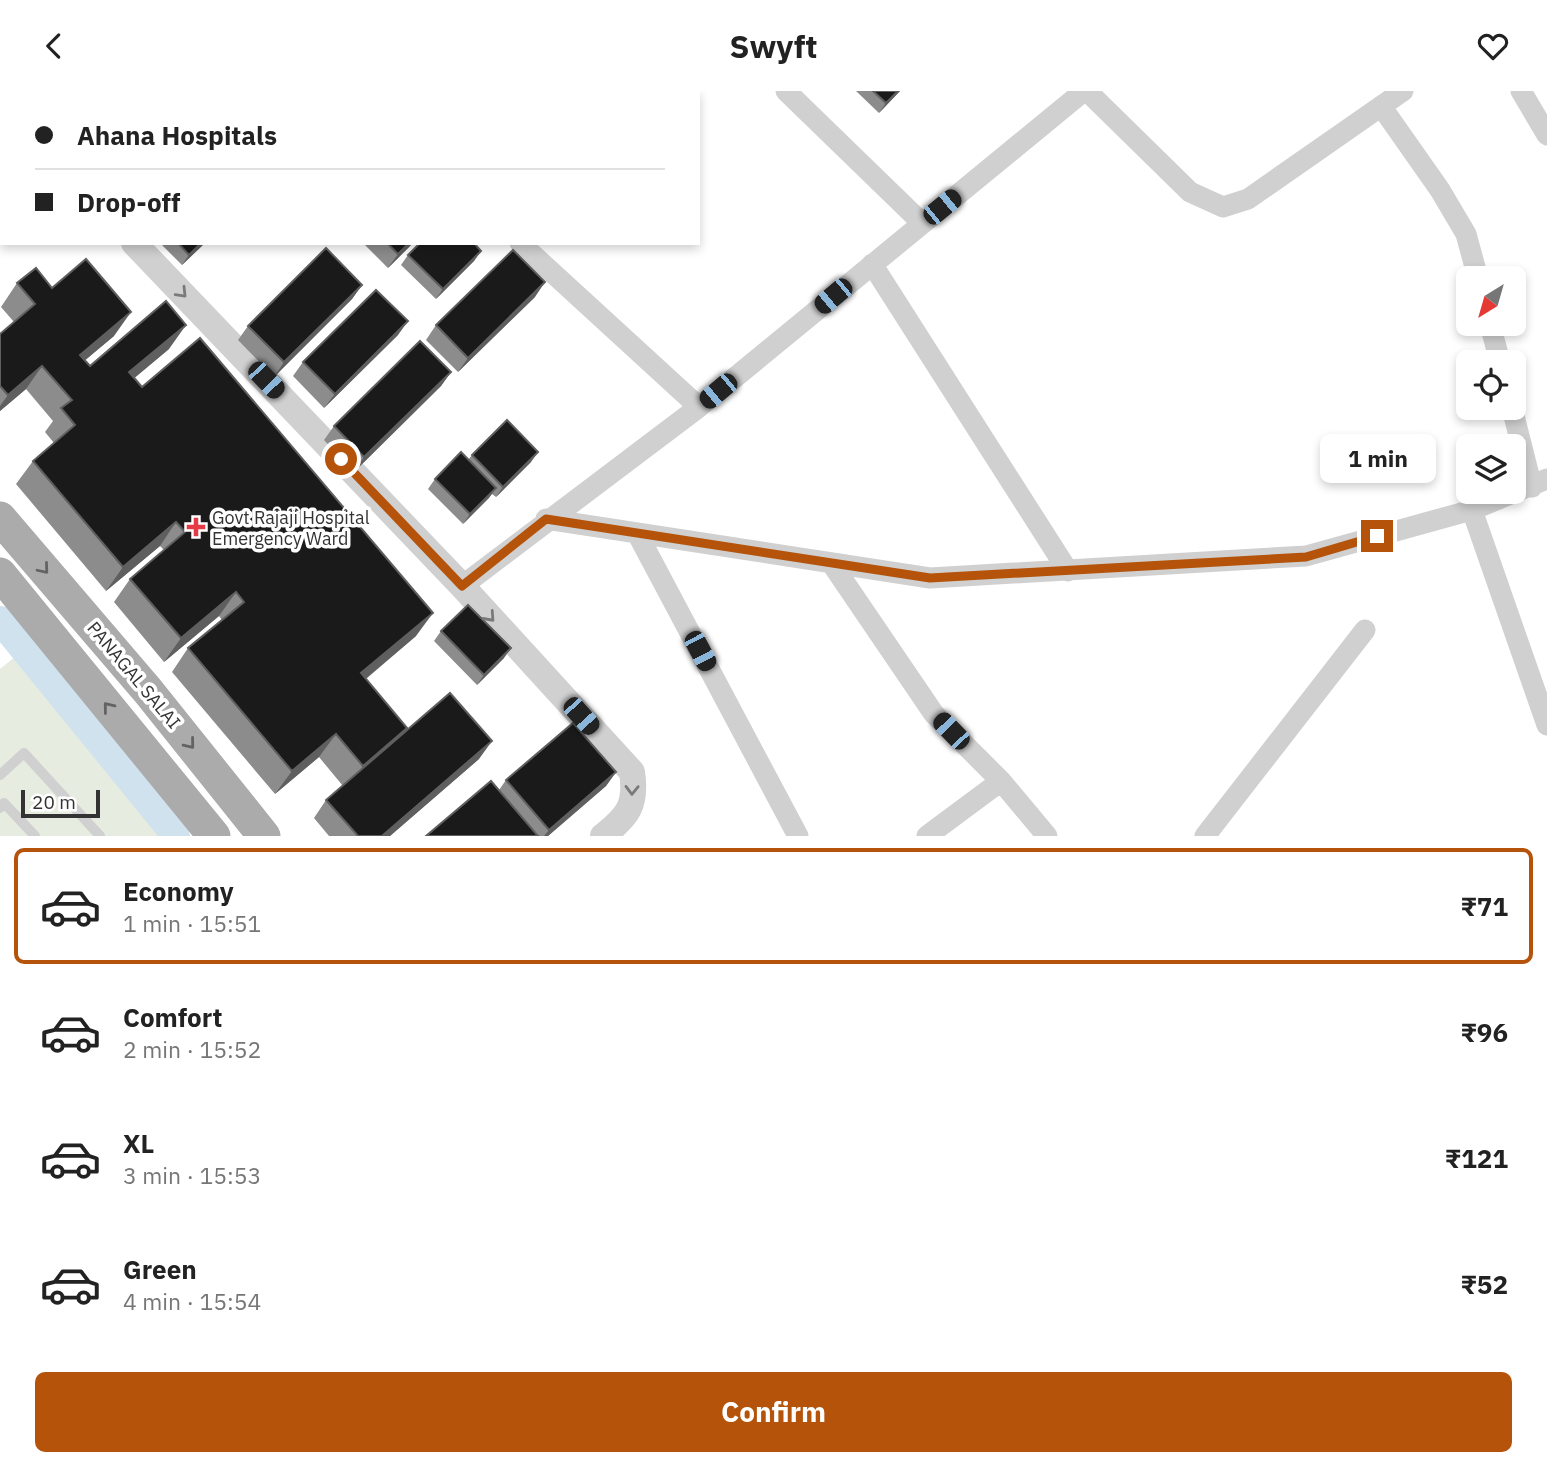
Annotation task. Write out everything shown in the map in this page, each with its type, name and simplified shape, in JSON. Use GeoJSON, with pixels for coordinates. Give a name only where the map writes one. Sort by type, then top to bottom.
{"type":"FeatureCollection","features":[{"type":"Feature","properties":{"kind":"main road","name":"PANAGAL SALAI"},"geometry":{"type":"LineString","coordinates":[[0,517],[148,691],[264,836]]}},
{"type":"Feature","properties":{"kind":"main road"},"geometry":{"type":"LineString","coordinates":[[0,574],[214,836]]}},
{"type":"Feature","properties":{"kind":"street"},"geometry":{"type":"LineString","coordinates":[[786,91],[922,223]]}},
{"type":"Feature","properties":{"kind":"street"},"geometry":{"type":"LineString","coordinates":[[462,586],[546,519],[699,407],[1086,91],[1191,193],[1223,207],[1248,199],[1403,91]]}},
{"type":"Feature","properties":{"kind":"street"},"geometry":{"type":"LineString","coordinates":[[1521,91],[1547,135]]}},
{"type":"Feature","properties":{"kind":"street"},"geometry":{"type":"LineString","coordinates":[[1381,106],[1440,191],[1466,234],[1475,266]]}},
{"type":"Feature","properties":{"kind":"street"},"geometry":{"type":"LineString","coordinates":[[136,245],[462,586],[632,772],[635,794],[627,814],[603,836]]}},
{"type":"Feature","properties":{"kind":"street"},"geometry":{"type":"LineString","coordinates":[[522,245],[699,407]]}},
{"type":"Feature","properties":{"kind":"street"},"geometry":{"type":"LineString","coordinates":[[872,264],[1068,571]]}},
{"type":"Feature","properties":{"kind":"street"},"geometry":{"type":"LineString","coordinates":[[546,519],[930,578],[1306,557],[1472,510],[1540,483],[1516,420]]}},
{"type":"Feature","properties":{"kind":"street"},"geometry":{"type":"LineString","coordinates":[[1472,510],[1544,711]]}},
{"type":"Feature","properties":{"kind":"street"},"geometry":{"type":"LineString","coordinates":[[638,535],[798,836]]}},
{"type":"Feature","properties":{"kind":"street"},"geometry":{"type":"LineString","coordinates":[[832,564],[934,714],[1000,782],[1047,836]]}},
{"type":"Feature","properties":{"kind":"street"},"geometry":{"type":"LineString","coordinates":[[1205,836],[1365,630]]}},
{"type":"Feature","properties":{"kind":"street"},"geometry":{"type":"LineString","coordinates":[[927,836],[1000,782]]}},
{"type":"Feature","properties":{"kind":"lane"},"geometry":{"type":"LineString","coordinates":[[0,775],[24,753],[100,836]]}},
{"type":"Feature","properties":{"kind":"lane"},"geometry":{"type":"LineString","coordinates":[[0,808],[4,803],[35,836]]}},
{"type":"Feature","properties":{"kind":"shaded area"},"geometry":{"type":"Polygon","coordinates":[[[15,657],[161,836],[0,836],[0,669],[15,657]]]}},
{"type":"Feature","properties":{"kind":"building"},"geometry":{"type":"Polygon","coordinates":[[[873,91],[898,91],[886,103],[873,91]]]}},
{"type":"Feature","properties":{"kind":"building"},"geometry":{"type":"Polygon","coordinates":[[[180,245],[199,245],[189,255],[180,245]]]}},
{"type":"Feature","properties":{"kind":"building"},"geometry":{"type":"Polygon","coordinates":[[[389,245],[407,245],[398,254],[389,245]]]}},
{"type":"Feature","properties":{"kind":"building"},"geometry":{"type":"Polygon","coordinates":[[[418,245],[476,245],[481,251],[443,289],[408,255],[418,245]]]}},
{"type":"Feature","properties":{"kind":"building"},"geometry":{"type":"Polygon","coordinates":[[[326,248],[362,285],[284,362],[248,326],[326,248]]]}},
{"type":"Feature","properties":{"kind":"building"},"geometry":{"type":"Polygon","coordinates":[[[513,250],[545,282],[468,358],[436,325],[513,250]]]}},
{"type":"Feature","properties":{"kind":"building"},"geometry":{"type":"Polygon","coordinates":[[[86,259],[131,312],[80,355],[90,366],[166,301],[186,325],[129,372],[142,387],[200,338],[433,613],[361,673],[407,728],[363,766],[336,734],[292,771],[188,648],[244,602],[236,592],[181,638],[130,579],[185,532],[176,522],[123,567],[33,461],[75,425],[61,408],[72,400],[42,366],[8,395],[0,386],[0,334],[35,304],[17,283],[36,268],[52,288],[86,259]]]}},
{"type":"Feature","properties":{"kind":"building"},"geometry":{"type":"Polygon","coordinates":[[[376,290],[408,321],[335,394],[303,362],[376,290]]]}},
{"type":"Feature","properties":{"kind":"building"},"geometry":{"type":"Polygon","coordinates":[[[420,341],[451,372],[364,457],[334,426],[420,341]]]}},
{"type":"Feature","properties":{"kind":"building"},"geometry":{"type":"Polygon","coordinates":[[[507,420],[538,452],[503,487],[472,455],[507,420]]]}},
{"type":"Feature","properties":{"kind":"building"},"geometry":{"type":"Polygon","coordinates":[[[461,452],[496,488],[470,514],[435,479],[461,452]]]}},
{"type":"Feature","properties":{"kind":"building"},"geometry":{"type":"Polygon","coordinates":[[[468,605],[511,648],[484,675],[441,631],[468,605]]]}},
{"type":"Feature","properties":{"kind":"building"},"geometry":{"type":"Polygon","coordinates":[[[450,693],[492,741],[382,836],[358,836],[326,800],[450,693]]]}},
{"type":"Feature","properties":{"kind":"building"},"geometry":{"type":"Polygon","coordinates":[[[573,723],[616,772],[549,830],[506,780],[573,723]]]}},
{"type":"Feature","properties":{"kind":"building"},"geometry":{"type":"Polygon","coordinates":[[[491,781],[538,836],[426,836],[491,781]]]}},
{"type":"Feature","properties":{"kind":"waterway"},"geometry":{"type":"LineString","coordinates":[[0,620],[176,836]]}},
{"type":"Feature","properties":{"kind":"place","name":"Govt Rajaji Hospital Emergency Ward"},"geometry":{"type":"Point","coordinates":[196,527]}},
{"type":"Feature","properties":{"kind":"route"},"geometry":{"type":"LineString","coordinates":[[341,459],[462,586],[546,519],[930,578],[1306,557],[1377,536]]}}]}
